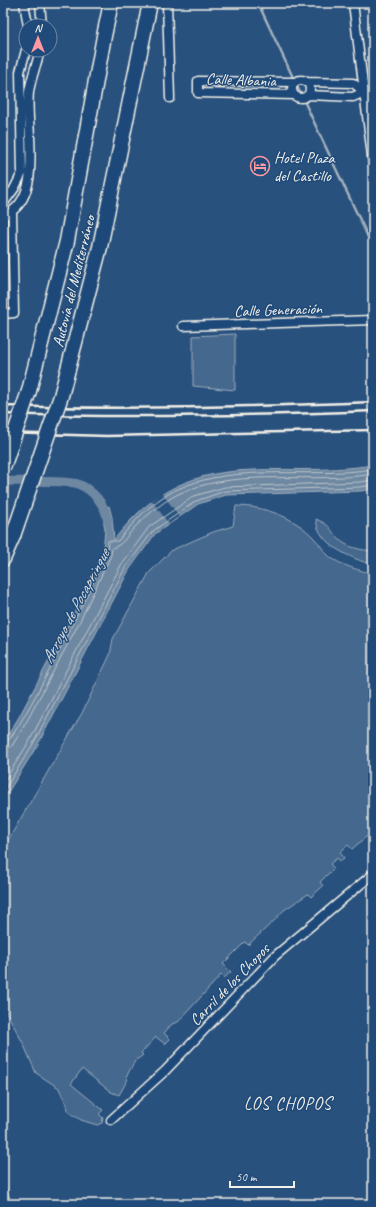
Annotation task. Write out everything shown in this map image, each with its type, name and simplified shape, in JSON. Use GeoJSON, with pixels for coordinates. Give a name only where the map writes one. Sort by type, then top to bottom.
{"type":"FeatureCollection","features":[{"type":"Feature","properties":{"kind":"highway","name":"Autovía del Mediterráneo"},"geometry":{"type":"LineString","coordinates":[[3,468],[29,391],[67,241],[111,3]]}},
{"type":"Feature","properties":{"kind":"highway","name":"Autovía del Mediterráneo"},"geometry":{"type":"LineString","coordinates":[[3,559],[13,536],[61,396],[98,255],[150,3]]}},
{"type":"Feature","properties":{"kind":"street"},"geometry":{"type":"LineString","coordinates":[[24,3],[27,18]]}},
{"type":"Feature","properties":{"kind":"street"},"geometry":{"type":"LineString","coordinates":[[40,3],[41,18]]}},
{"type":"Feature","properties":{"kind":"street"},"geometry":{"type":"LineString","coordinates":[[167,3],[170,98]]}},
{"type":"Feature","properties":{"kind":"street"},"geometry":{"type":"LineString","coordinates":[[353,3],[373,164]]}},
{"type":"Feature","properties":{"kind":"street"},"geometry":{"type":"LineString","coordinates":[[3,204],[14,189],[22,173],[20,72],[24,58]]}},
{"type":"Feature","properties":{"kind":"street"},"geometry":{"type":"LineString","coordinates":[[3,216],[12,212],[25,198],[30,179],[29,91],[38,58]]}},
{"type":"Feature","properties":{"kind":"street"},"geometry":{"type":"LineString","coordinates":[[364,92],[353,83],[307,82],[301,79],[295,82],[292,89],[294,95],[302,98],[308,95],[353,97],[364,92],[373,92]]}},
{"type":"Feature","properties":{"kind":"street","name":"Calle Albania"},"geometry":{"type":"LineString","coordinates":[[294,95],[198,93],[198,81],[295,82]]}},
{"type":"Feature","properties":{"kind":"street"},"geometry":{"type":"LineString","coordinates":[[307,82],[311,89],[308,95]]}},
{"type":"Feature","properties":{"kind":"street"},"geometry":{"type":"LineString","coordinates":[[3,314],[14,313],[12,212]]}},
{"type":"Feature","properties":{"kind":"street","name":"Calle Generación"},"geometry":{"type":"LineString","coordinates":[[183,326],[373,320]]}},
{"type":"Feature","properties":{"kind":"street","name":"Carril de los Chopos"},"geometry":{"type":"LineString","coordinates":[[111,1120],[165,1071],[275,956],[373,874]]}},
{"type":"Feature","properties":{"kind":"shaded area"},"geometry":{"type":"Polygon","coordinates":[[[235,334],[235,390],[193,386],[193,336],[235,334]]]}},
{"type":"Feature","properties":{"kind":"shaded area"},"geometry":{"type":"Polygon","coordinates":[[[236,506],[257,508],[278,514],[298,524],[316,540],[330,557],[340,563],[373,574],[373,831],[352,849],[348,845],[340,852],[344,858],[340,861],[337,858],[330,864],[334,868],[320,882],[323,886],[311,897],[308,894],[284,910],[248,945],[245,942],[223,964],[231,972],[224,978],[221,975],[178,1022],[172,1024],[164,1033],[170,1039],[165,1044],[156,1037],[141,1053],[143,1055],[135,1061],[126,1077],[128,1079],[119,1095],[111,1092],[82,1069],[71,1084],[103,1110],[99,1114],[103,1118],[102,1123],[97,1125],[81,1120],[68,1112],[66,1103],[59,1088],[36,1073],[23,1043],[3,1006],[3,849],[82,713],[110,655],[113,639],[149,573],[172,550],[213,532],[233,526],[236,506]]]}},
{"type":"Feature","properties":{"kind":"shaded area"},"geometry":{"type":"Polygon","coordinates":[[[316,519],[328,526],[343,543],[351,547],[373,551],[373,565],[355,559],[329,543],[318,528],[316,519]]]}},
{"type":"Feature","properties":{"kind":"water"},"geometry":{"type":"Polygon","coordinates":[[[373,465],[373,489],[361,491],[226,495],[198,504],[155,534],[129,570],[37,746],[3,800],[3,743],[19,717],[72,617],[103,551],[105,530],[102,511],[109,506],[112,517],[114,540],[142,509],[172,489],[202,477],[233,471],[335,469],[373,465]]]}},
{"type":"Feature","properties":{"kind":"water"},"geometry":{"type":"Polygon","coordinates":[[[3,1179],[12,1204],[3,1204],[3,1179]]]}},
{"type":"Feature","properties":{"kind":"pier"},"geometry":{"type":"Polygon","coordinates":[[[162,493],[179,516],[169,524],[152,501],[162,493]]]}},
{"type":"Feature","properties":{"kind":"waterway"},"geometry":{"type":"LineString","coordinates":[[258,3],[368,237]]}},
{"type":"Feature","properties":{"kind":"waterway"},"geometry":{"type":"LineString","coordinates":[[3,481],[78,484],[94,494],[102,504],[108,522]]}},
{"type":"Feature","properties":{"kind":"railway"},"geometry":{"type":"LineString","coordinates":[[3,406],[96,408],[373,402]]}},
{"type":"Feature","properties":{"kind":"railway"},"geometry":{"type":"LineString","coordinates":[[3,414],[188,416],[373,411]]}},
{"type":"Feature","properties":{"kind":"railway"},"geometry":{"type":"LineString","coordinates":[[3,433],[107,436],[373,430]]}},
{"type":"Feature","properties":{"kind":"place","name":"Hotel Plaza del Castillo"},"geometry":{"type":"Point","coordinates":[260,166]}},
{"type":"Feature","properties":{"kind":"district","name":"LOS CHOPOS"},"geometry":{"type":"Point","coordinates":[288,1103]}},
{"type":"Feature","properties":{"kind":"water label","name":"Arroyo de Pocapringue"},"geometry":{"type":"Point","coordinates":[75,606]}}]}
